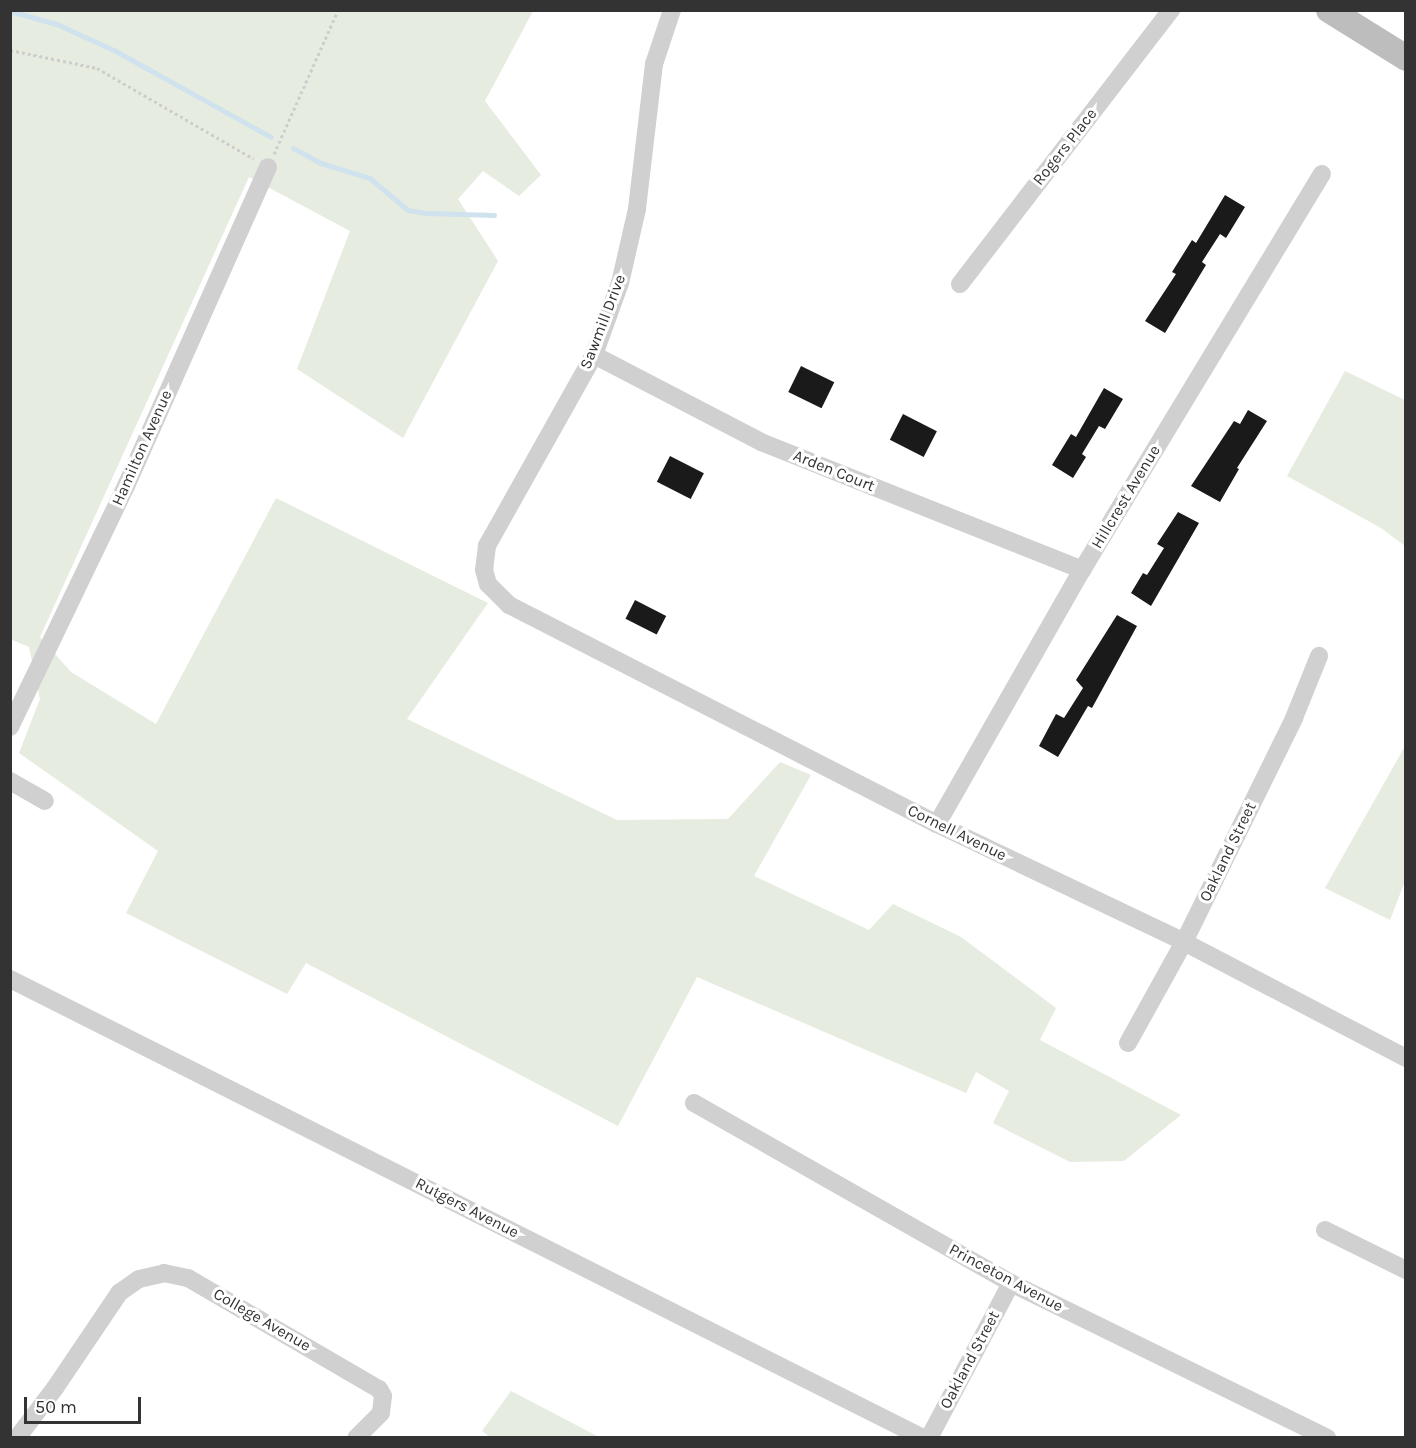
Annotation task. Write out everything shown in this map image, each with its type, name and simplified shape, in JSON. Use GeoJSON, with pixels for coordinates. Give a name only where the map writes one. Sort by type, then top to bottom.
{"type":"FeatureCollection","features":[{"type":"Feature","properties":{"kind":"main road"},"geometry":{"type":"LineString","coordinates":[[1329,10],[1406,58]]}},
{"type":"Feature","properties":{"kind":"street","name":"Sawmill Drive"},"geometry":{"type":"LineString","coordinates":[[509,605],[488,585],[484,570],[487,546],[594,354],[621,283],[631,246],[654,64],[672,10]]}},
{"type":"Feature","properties":{"kind":"street","name":"Rogers Place"},"geometry":{"type":"LineString","coordinates":[[960,284],[1171,10]]}},
{"type":"Feature","properties":{"kind":"street","name":"Hamilton Avenue"},"geometry":{"type":"LineString","coordinates":[[10,727],[126,486],[268,167]]}},
{"type":"Feature","properties":{"kind":"street","name":"Hillcrest Avenue"},"geometry":{"type":"LineString","coordinates":[[937,824],[1082,570],[1322,174]]}},
{"type":"Feature","properties":{"kind":"street","name":"Arden Court"},"geometry":{"type":"LineString","coordinates":[[594,354],[761,442],[1082,570]]}},
{"type":"Feature","properties":{"kind":"street","name":"Cornell Avenue"},"geometry":{"type":"LineString","coordinates":[[509,605],[937,824],[1184,942],[1406,1058]]}},
{"type":"Feature","properties":{"kind":"street","name":"Oakland Street"},"geometry":{"type":"LineString","coordinates":[[1128,1043],[1184,942],[1294,718],[1319,656]]}},
{"type":"Feature","properties":{"kind":"street"},"geometry":{"type":"LineString","coordinates":[[10,781],[45,801]]}},
{"type":"Feature","properties":{"kind":"street","name":"Rutgers Avenue"},"geometry":{"type":"LineString","coordinates":[[10,979],[923,1437]]}},
{"type":"Feature","properties":{"kind":"street","name":"Princeton Avenue"},"geometry":{"type":"LineString","coordinates":[[694,1103],[1011,1283],[1327,1437]]}},
{"type":"Feature","properties":{"kind":"street"},"geometry":{"type":"LineString","coordinates":[[1325,1230],[1406,1270]]}},
{"type":"Feature","properties":{"kind":"street","name":"College Avenue"},"geometry":{"type":"LineString","coordinates":[[16,1437],[55,1388],[119,1293],[139,1279],[164,1273],[188,1278],[372,1383],[383,1396],[381,1413],[356,1437]]}},
{"type":"Feature","properties":{"kind":"street","name":"Oakland Street"},"geometry":{"type":"LineString","coordinates":[[929,1437],[1011,1283]]}},
{"type":"Feature","properties":{"kind":"street"},"geometry":{"type":"LineString","coordinates":[[10,1434],[16,1437]]}},
{"type":"Feature","properties":{"kind":"path"},"geometry":{"type":"LineString","coordinates":[[10,50],[97,68],[268,167],[338,10]]}},
{"type":"Feature","properties":{"kind":"shaded area"},"geometry":{"type":"Polygon","coordinates":[[[10,11],[533,11],[485,101],[541,175],[519,196],[483,171],[458,199],[498,261],[403,438],[297,369],[350,231],[249,177],[40,637],[71,672],[156,724],[276,498],[488,603],[407,719],[617,820],[728,819],[780,762],[811,775],[754,876],[869,930],[893,904],[961,937],[1056,1008],[1040,1040],[1181,1115],[1124,1161],[1070,1162],[993,1123],[1009,1091],[976,1072],[966,1093],[697,977],[618,1126],[306,963],[287,994],[126,913],[158,851],[19,753],[40,699],[29,647],[10,639],[10,11]]]}},
{"type":"Feature","properties":{"kind":"shaded area"},"geometry":{"type":"Polygon","coordinates":[[[1345,371],[1405,400],[1405,546],[1381,528],[1287,476],[1345,371]]]}},
{"type":"Feature","properties":{"kind":"shaded area"},"geometry":{"type":"Polygon","coordinates":[[[1405,746],[1405,881],[1390,920],[1325,888],[1405,746]]]}},
{"type":"Feature","properties":{"kind":"shaded area"},"geometry":{"type":"Polygon","coordinates":[[[511,1391],[599,1437],[490,1437],[482,1431],[511,1391]]]}},
{"type":"Feature","properties":{"kind":"building"},"geometry":{"type":"Polygon","coordinates":[[[1225,195],[1245,207],[1226,238],[1220,234],[1202,262],[1206,265],[1165,333],[1145,321],[1176,274],[1172,272],[1192,240],[1196,243],[1225,195]]]}},
{"type":"Feature","properties":{"kind":"building"},"geometry":{"type":"Polygon","coordinates":[[[801,366],[834,382],[822,408],[788,392],[801,366]]]}},
{"type":"Feature","properties":{"kind":"building"},"geometry":{"type":"Polygon","coordinates":[[[1104,388],[1123,399],[1105,429],[1099,426],[1082,454],[1086,457],[1073,478],[1052,465],[1071,434],[1076,437],[1104,388]]]}},
{"type":"Feature","properties":{"kind":"building"},"geometry":{"type":"Polygon","coordinates":[[[1248,410],[1267,421],[1237,468],[1239,469],[1220,502],[1191,486],[1234,421],[1240,424],[1248,410]]]}},
{"type":"Feature","properties":{"kind":"building"},"geometry":{"type":"Polygon","coordinates":[[[903,414],[937,431],[924,457],[890,440],[903,414]]]}},
{"type":"Feature","properties":{"kind":"building"},"geometry":{"type":"Polygon","coordinates":[[[670,456],[704,473],[691,499],[657,482],[670,456]]]}},
{"type":"Feature","properties":{"kind":"building"},"geometry":{"type":"Polygon","coordinates":[[[1178,512],[1199,523],[1151,606],[1131,593],[1143,573],[1147,575],[1164,548],[1157,544],[1178,512]]]}},
{"type":"Feature","properties":{"kind":"building"},"geometry":{"type":"Polygon","coordinates":[[[635,600],[666,616],[657,635],[625,619],[635,600]]]}},
{"type":"Feature","properties":{"kind":"building"},"geometry":{"type":"Polygon","coordinates":[[[1117,615],[1137,626],[1092,708],[1088,706],[1058,757],[1039,746],[1056,714],[1064,718],[1083,688],[1076,680],[1117,615]]]}},
{"type":"Feature","properties":{"kind":"waterway"},"geometry":{"type":"LineString","coordinates":[[10,11],[57,24],[116,51],[271,137]]}},
{"type":"Feature","properties":{"kind":"waterway"},"geometry":{"type":"LineString","coordinates":[[293,148],[321,163],[370,178],[408,210],[428,213],[494,215]]}}]}
